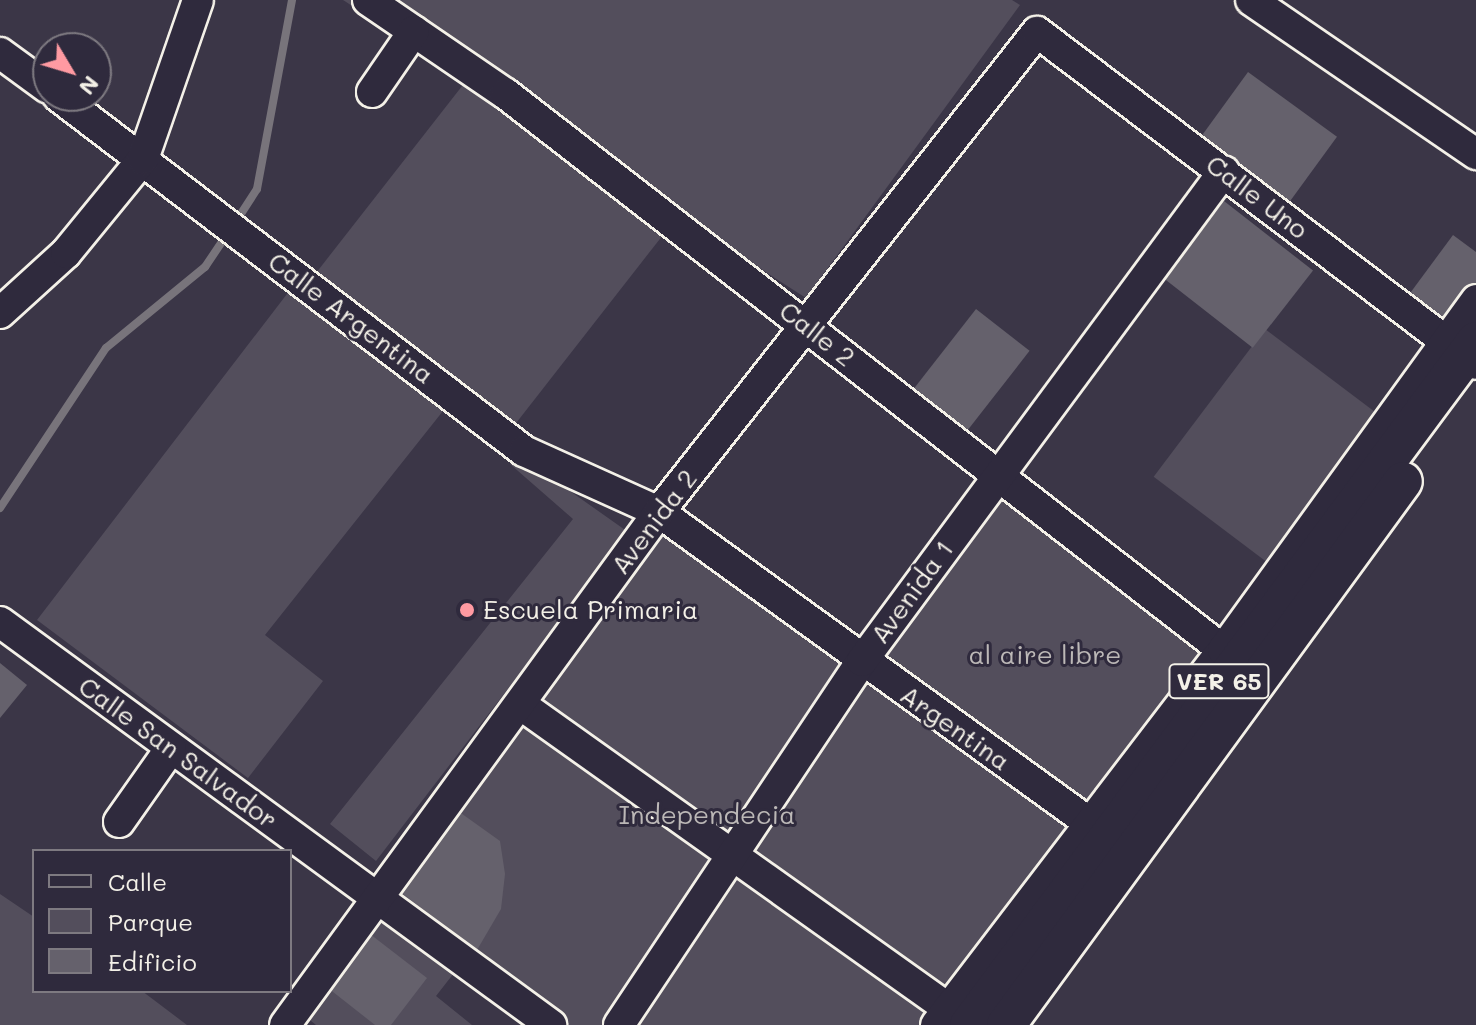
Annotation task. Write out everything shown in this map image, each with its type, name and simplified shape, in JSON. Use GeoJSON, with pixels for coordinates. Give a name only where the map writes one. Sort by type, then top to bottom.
{"type":"FeatureCollection","features":[{"type":"Feature","properties":{"kind":"main road","name":"VER 65"},"geometry":{"type":"LineString","coordinates":[[967,1022],[1115,830],[1468,356]]}},
{"type":"Feature","properties":{"kind":"street"},"geometry":{"type":"LineString","coordinates":[[0,313],[66,253],[143,159],[198,0]]}},
{"type":"Feature","properties":{"kind":"street","name":"Calle 2"},"geometry":{"type":"LineString","coordinates":[[368,0],[414,31],[809,327],[1239,662]]}},
{"type":"Feature","properties":{"kind":"street"},"geometry":{"type":"LineString","coordinates":[[1251,0],[1284,10],[1476,154]]}},
{"type":"Feature","properties":{"kind":"street"},"geometry":{"type":"LineString","coordinates":[[372,92],[414,31]]}},
{"type":"Feature","properties":{"kind":"street","name":"Avenida 2"},"geometry":{"type":"LineString","coordinates":[[285,1025],[659,512],[809,327],[1037,32]]}},
{"type":"Feature","properties":{"kind":"street","name":"Calle Uno"},"geometry":{"type":"LineString","coordinates":[[1037,32],[1468,356]]}},
{"type":"Feature","properties":{"kind":"street"},"geometry":{"type":"LineString","coordinates":[[0,53],[32,76]]}},
{"type":"Feature","properties":{"kind":"street","name":"Calle Argentina"},"geometry":{"type":"LineString","coordinates":[[80,112],[524,451],[659,512]]}},
{"type":"Feature","properties":{"kind":"street","name":"Avenida 1"},"geometry":{"type":"LineString","coordinates":[[619,1025],[862,661],[1224,171]]}},
{"type":"Feature","properties":{"kind":"street"},"geometry":{"type":"LineString","coordinates":[[1468,356],[1476,300]]}},
{"type":"Feature","properties":{"kind":"street","name":"Argentina"},"geometry":{"type":"LineString","coordinates":[[659,512],[862,661],[1115,830]]}},
{"type":"Feature","properties":{"kind":"street","name":"Calle San Salvador"},"geometry":{"type":"LineString","coordinates":[[0,622],[551,1025]]}},
{"type":"Feature","properties":{"kind":"street"},"geometry":{"type":"LineString","coordinates":[[520,704],[967,1022]]}},
{"type":"Feature","properties":{"kind":"street"},"geometry":{"type":"LineString","coordinates":[[119,822],[171,748]]}},
{"type":"Feature","properties":{"kind":"green space"},"geometry":{"type":"Polygon","coordinates":[[[343,0],[1012,0],[1020,5],[806,298],[343,0]]]}},
{"type":"Feature","properties":{"kind":"green space"},"geometry":{"type":"Polygon","coordinates":[[[466,81],[663,235],[510,431],[313,277],[466,81]]]}},
{"type":"Feature","properties":{"kind":"green space"},"geometry":{"type":"Polygon","coordinates":[[[290,290],[443,411],[265,635],[323,681],[248,778],[37,620],[290,290]]]}},
{"type":"Feature","properties":{"kind":"green space"},"geometry":{"type":"Polygon","coordinates":[[[1265,329],[1384,419],[1273,566],[1154,477],[1265,329]]]}},
{"type":"Feature","properties":{"kind":"green space"},"geometry":{"type":"Polygon","coordinates":[[[526,460],[628,532],[376,861],[330,824],[573,519],[510,464],[526,460]]]}},
{"type":"Feature","properties":{"kind":"green space","name":"al aire libre"},"geometry":{"type":"Polygon","coordinates":[[[1003,494],[1210,650],[1085,815],[878,659],[1003,494]]]}},
{"type":"Feature","properties":{"kind":"green space","name":"Independecia"},"geometry":{"type":"Polygon","coordinates":[[[662,520],[1077,825],[930,1025],[555,1025],[383,898],[662,520]]]}},
{"type":"Feature","properties":{"kind":"green space"},"geometry":{"type":"Polygon","coordinates":[[[0,894],[32,916],[32,993],[145,993],[187,1025],[0,1025],[0,894]]]}},
{"type":"Feature","properties":{"kind":"green space"},"geometry":{"type":"Polygon","coordinates":[[[378,913],[454,973],[436,996],[472,1025],[316,1025],[300,1012],[378,913]]]}},
{"type":"Feature","properties":{"kind":"building"},"geometry":{"type":"Polygon","coordinates":[[[1248,72],[1337,137],[1288,205],[1199,140],[1248,72]]]}},
{"type":"Feature","properties":{"kind":"building"},"geometry":{"type":"Polygon","coordinates":[[[1224,201],[1313,271],[1253,348],[1164,278],[1224,201]]]}},
{"type":"Feature","properties":{"kind":"building"},"geometry":{"type":"Polygon","coordinates":[[[1453,235],[1476,252],[1476,288],[1446,330],[1405,300],[1453,235]]]}},
{"type":"Feature","properties":{"kind":"building"},"geometry":{"type":"Polygon","coordinates":[[[976,309],[1030,351],[962,437],[909,395],[976,309]]]}},
{"type":"Feature","properties":{"kind":"building"},"geometry":{"type":"Polygon","coordinates":[[[0,663],[27,685],[0,718],[0,663]]]}},
{"type":"Feature","properties":{"kind":"building"},"geometry":{"type":"Polygon","coordinates":[[[458,811],[500,841],[505,874],[501,909],[477,950],[399,891],[458,811]]]}},
{"type":"Feature","properties":{"kind":"building"},"geometry":{"type":"Polygon","coordinates":[[[370,934],[427,978],[391,1025],[375,1025],[328,988],[370,934]]]}},
{"type":"Feature","properties":{"kind":"waterway"},"geometry":{"type":"LineString","coordinates":[[235,223],[257,189],[292,0]]}},
{"type":"Feature","properties":{"kind":"waterway"},"geometry":{"type":"LineString","coordinates":[[0,508],[106,348],[205,267],[227,234]]}},
{"type":"Feature","properties":{"kind":"place","name":"Escuela Primaria"},"geometry":{"type":"Point","coordinates":[467,610]}}]}
